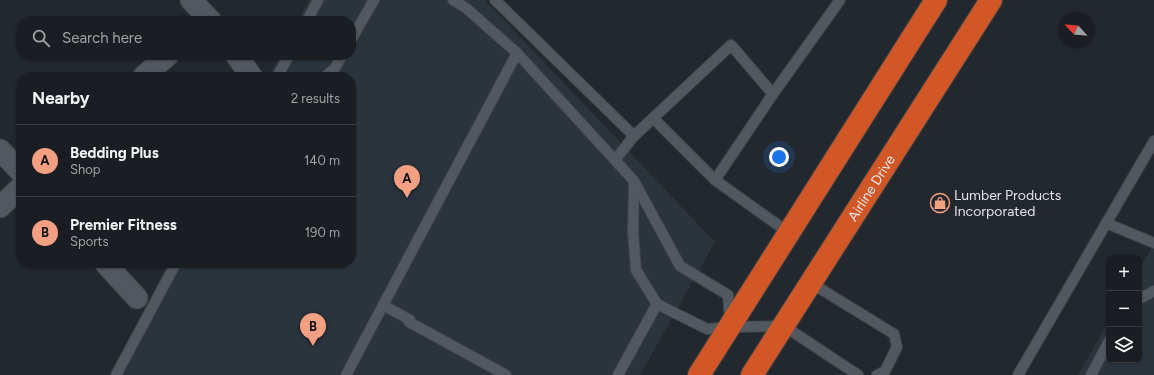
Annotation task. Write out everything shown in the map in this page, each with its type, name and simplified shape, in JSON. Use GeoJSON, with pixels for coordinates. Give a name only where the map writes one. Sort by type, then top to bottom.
{"type":"FeatureCollection","features":[{"type":"Feature","properties":{"kind":"highway"},"geometry":{"type":"LineString","coordinates":[[699,375],[731,327],[936,0]]}},
{"type":"Feature","properties":{"kind":"highway","name":"Airline Drive"},"geometry":{"type":"LineString","coordinates":[[752,375],[990,0]]}},
{"type":"Feature","properties":{"kind":"street"},"geometry":{"type":"LineString","coordinates":[[191,0],[205,16]]}},
{"type":"Feature","properties":{"kind":"street"},"geometry":{"type":"LineString","coordinates":[[149,72],[162,60]]}},
{"type":"Feature","properties":{"kind":"street"},"geometry":{"type":"LineString","coordinates":[[240,60],[248,72]]}},
{"type":"Feature","properties":{"kind":"street"},"geometry":{"type":"LineString","coordinates":[[0,150],[16,167]]}},
{"type":"Feature","properties":{"kind":"street"},"geometry":{"type":"LineString","coordinates":[[0,208],[16,192]]}},
{"type":"Feature","properties":{"kind":"street"},"geometry":{"type":"LineString","coordinates":[[110,268],[137,298]]}},
{"type":"Feature","properties":{"kind":"lane"},"geometry":{"type":"LineString","coordinates":[[310,16],[318,0]]}},
{"type":"Feature","properties":{"kind":"lane"},"geometry":{"type":"LineString","coordinates":[[356,31],[374,0]]}},
{"type":"Feature","properties":{"kind":"lane"},"geometry":{"type":"LineString","coordinates":[[453,0],[466,8],[517,53],[634,181],[680,266],[728,296],[731,327]]}},
{"type":"Feature","properties":{"kind":"lane"},"geometry":{"type":"LineString","coordinates":[[495,0],[634,136]]}},
{"type":"Feature","properties":{"kind":"lane"},"geometry":{"type":"LineString","coordinates":[[715,180],[773,94],[840,0]]}},
{"type":"Feature","properties":{"kind":"lane"},"geometry":{"type":"LineString","coordinates":[[615,160],[634,136],[732,46],[773,94]]}},
{"type":"Feature","properties":{"kind":"lane"},"geometry":{"type":"LineString","coordinates":[[346,375],[517,53]]}},
{"type":"Feature","properties":{"kind":"lane"},"geometry":{"type":"LineString","coordinates":[[280,72],[286,60]]}},
{"type":"Feature","properties":{"kind":"lane"},"geometry":{"type":"LineString","coordinates":[[331,72],[335,68],[339,60]]}},
{"type":"Feature","properties":{"kind":"lane"},"geometry":{"type":"LineString","coordinates":[[653,118],[715,180],[789,233]]}},
{"type":"Feature","properties":{"kind":"lane"},"geometry":{"type":"LineString","coordinates":[[1018,375],[1154,141]]}},
{"type":"Feature","properties":{"kind":"lane"},"geometry":{"type":"LineString","coordinates":[[634,181],[633,232],[636,270],[657,304],[707,329],[784,326],[858,375]]}},
{"type":"Feature","properties":{"kind":"lane"},"geometry":{"type":"LineString","coordinates":[[1106,223],[1154,243]]}},
{"type":"Feature","properties":{"kind":"lane"},"geometry":{"type":"LineString","coordinates":[[116,375],[173,268]]}},
{"type":"Feature","properties":{"kind":"lane"},"geometry":{"type":"LineString","coordinates":[[811,283],[894,334],[897,347],[885,371],[877,375]]}},
{"type":"Feature","properties":{"kind":"lane"},"geometry":{"type":"LineString","coordinates":[[1142,297],[1154,291]]}},
{"type":"Feature","properties":{"kind":"lane"},"geometry":{"type":"LineString","coordinates":[[383,304],[410,321],[506,375]]}},
{"type":"Feature","properties":{"kind":"lane"},"geometry":{"type":"LineString","coordinates":[[618,375],[657,304]]}},
{"type":"Feature","properties":{"kind":"lane"},"geometry":{"type":"LineString","coordinates":[[1091,375],[1106,347]]}},
{"type":"Feature","properties":{"kind":"shaded area"},"geometry":{"type":"Polygon","coordinates":[[[309,0],[485,0],[715,242],[640,375],[111,375],[167,268],[356,268],[356,72],[271,72],[277,60],[356,60],[356,16],[301,16],[309,0]]]}},
{"type":"Feature","properties":{"kind":"shaded area"},"geometry":{"type":"Polygon","coordinates":[[[1154,244],[1154,375],[1078,375],[1106,326],[1106,363],[1142,363],[1142,264],[1154,244]]]}},
{"type":"Feature","properties":{"kind":"place","name":"Bedding Plus"},"geometry":{"type":"Point","coordinates":[407,198]}},
{"type":"Feature","properties":{"kind":"place","name":"Lumber Products Incorporated"},"geometry":{"type":"Point","coordinates":[940,203]}},
{"type":"Feature","properties":{"kind":"place","name":"Premier Fitness"},"geometry":{"type":"Point","coordinates":[313,346]}}]}
